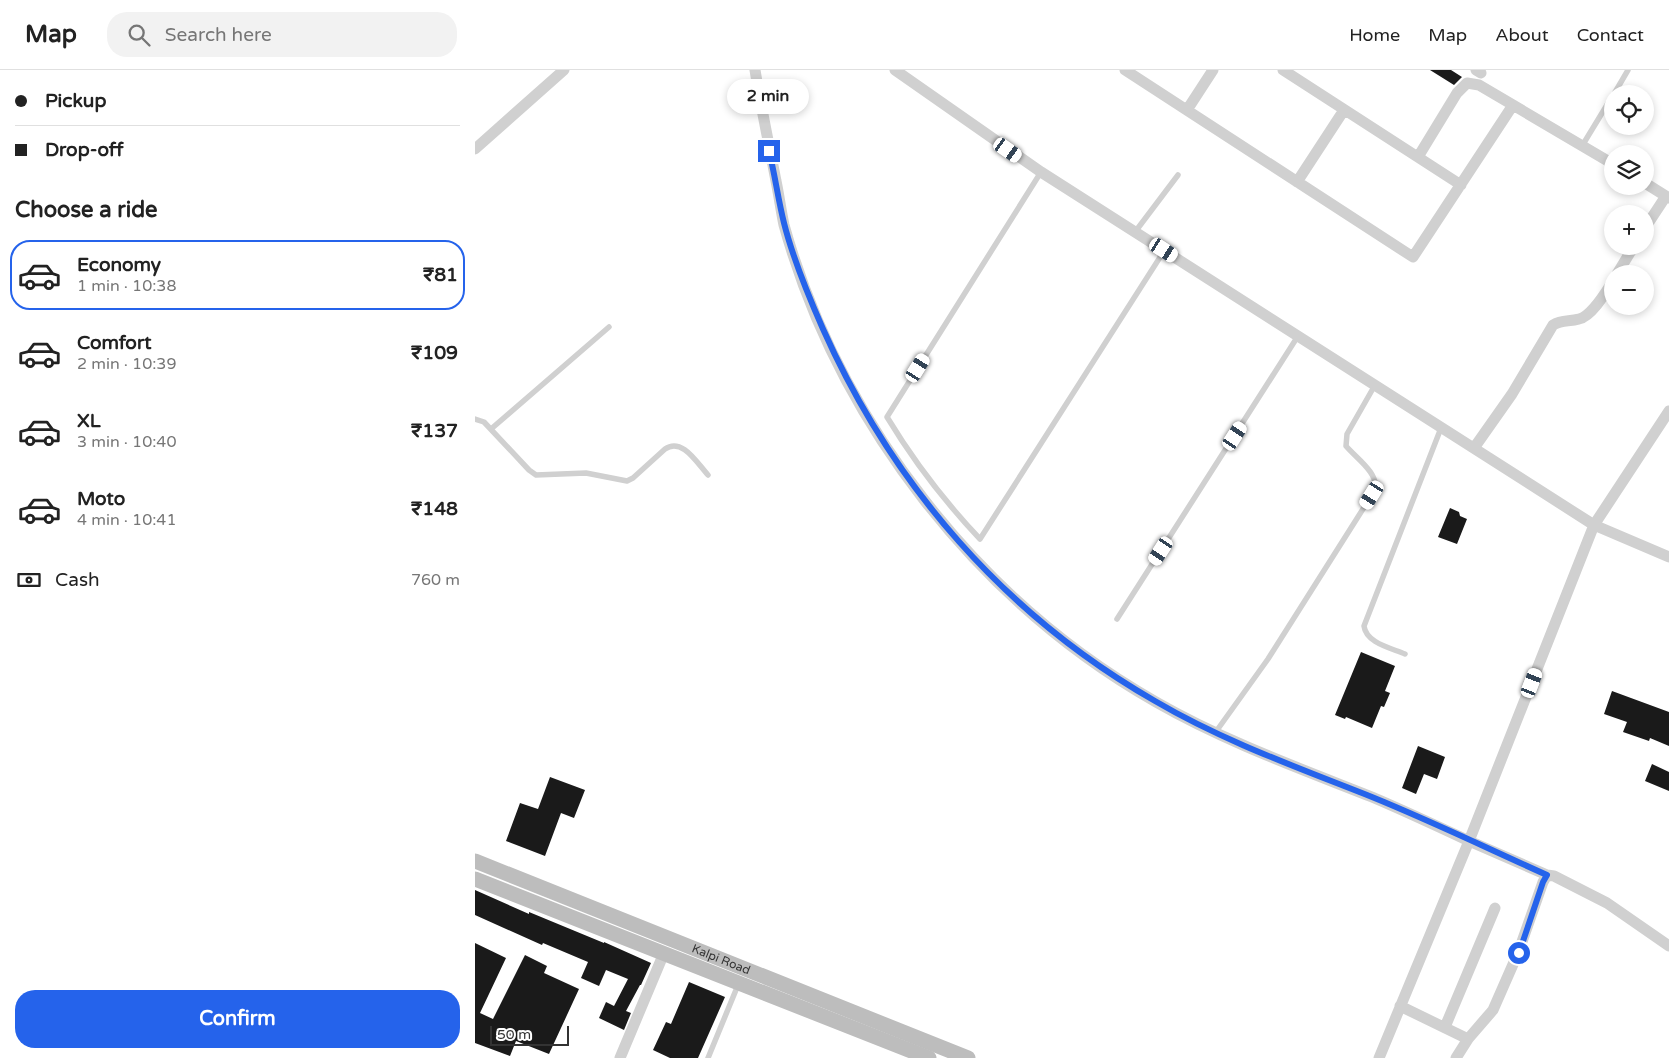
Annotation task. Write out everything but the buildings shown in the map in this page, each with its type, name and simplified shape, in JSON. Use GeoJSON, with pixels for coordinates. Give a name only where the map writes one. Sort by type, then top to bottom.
{"type":"FeatureCollection","features":[{"type":"Feature","properties":{"kind":"main road","name":"Kalpi Road"},"geometry":{"type":"LineString","coordinates":[[475,861],[968,1058]]}},
{"type":"Feature","properties":{"kind":"main road","name":"Kalpi Road"},"geometry":{"type":"LineString","coordinates":[[475,878],[929,1058]]}},
{"type":"Feature","properties":{"kind":"street"},"geometry":{"type":"LineString","coordinates":[[475,149],[563,70]]}},
{"type":"Feature","properties":{"kind":"street"},"geometry":{"type":"LineString","coordinates":[[755,70],[784,223],[806,290],[835,357],[857,398],[898,465],[983,570],[1063,640],[1109,673],[1156,702],[1215,733],[1375,799],[1547,875],[1551,874],[1562,879],[1607,903],[1669,946]]}},
{"type":"Feature","properties":{"kind":"street"},"geometry":{"type":"LineString","coordinates":[[895,70],[1041,172],[1594,525],[1669,557]]}},
{"type":"Feature","properties":{"kind":"street"},"geometry":{"type":"LineString","coordinates":[[1125,70],[1413,257],[1513,105]]}},
{"type":"Feature","properties":{"kind":"street"},"geometry":{"type":"LineString","coordinates":[[1187,110],[1213,70]]}},
{"type":"Feature","properties":{"kind":"street"},"geometry":{"type":"LineString","coordinates":[[1283,70],[1461,185]]}},
{"type":"Feature","properties":{"kind":"street"},"geometry":{"type":"LineString","coordinates":[[1418,157],[1457,93],[1467,83],[1479,86],[1604,159]]}},
{"type":"Feature","properties":{"kind":"street"},"geometry":{"type":"LineString","coordinates":[[1297,182],[1344,110]]}},
{"type":"Feature","properties":{"kind":"street"},"geometry":{"type":"LineString","coordinates":[[1654,189],[1667,197],[1654,215]]}},
{"type":"Feature","properties":{"kind":"street"},"geometry":{"type":"LineString","coordinates":[[1474,448],[1512,394],[1553,325],[1562,320],[1579,320],[1584,317],[1604,294]]}},
{"type":"Feature","properties":{"kind":"street"},"geometry":{"type":"LineString","coordinates":[[1379,1058],[1469,841],[1594,525],[1669,411]]}},
{"type":"Feature","properties":{"kind":"street"},"geometry":{"type":"LineString","coordinates":[[1456,1058],[1468,1039],[1493,1010],[1519,953],[1547,875]]}},
{"type":"Feature","properties":{"kind":"street"},"geometry":{"type":"LineString","coordinates":[[1445,1027],[1495,908]]}},
{"type":"Feature","properties":{"kind":"street"},"geometry":{"type":"LineString","coordinates":[[620,1058],[663,953]]}},
{"type":"Feature","properties":{"kind":"street"},"geometry":{"type":"LineString","coordinates":[[1400,1006],[1468,1039]]}},
{"type":"Feature","properties":{"kind":"lane"},"geometry":{"type":"LineString","coordinates":[[1619,85],[1628,70]]}},
{"type":"Feature","properties":{"kind":"lane"},"geometry":{"type":"LineString","coordinates":[[1582,146],[1604,110]]}},
{"type":"Feature","properties":{"kind":"lane"},"geometry":{"type":"LineString","coordinates":[[1041,172],[887,417],[941,494],[980,538],[1164,250]]}},
{"type":"Feature","properties":{"kind":"lane"},"geometry":{"type":"LineString","coordinates":[[1135,232],[1178,175]]}},
{"type":"Feature","properties":{"kind":"lane"},"geometry":{"type":"LineString","coordinates":[[491,430],[609,327]]}},
{"type":"Feature","properties":{"kind":"lane"},"geometry":{"type":"LineString","coordinates":[[1117,619],[1298,336]]}},
{"type":"Feature","properties":{"kind":"lane"},"geometry":{"type":"LineString","coordinates":[[1215,733],[1263,666],[1375,490],[1372,474],[1346,446],[1345,442],[1347,434],[1375,385]]}},
{"type":"Feature","properties":{"kind":"lane"},"geometry":{"type":"LineString","coordinates":[[475,419],[484,422],[536,475],[586,473],[627,481],[633,478],[670,445],[675,445],[685,450],[708,475]]}},
{"type":"Feature","properties":{"kind":"lane"},"geometry":{"type":"LineString","coordinates":[[1405,654],[1373,640],[1365,632],[1364,626],[1441,428]]}},
{"type":"Feature","properties":{"kind":"lane"},"geometry":{"type":"LineString","coordinates":[[708,1058],[739,983]]}},
{"type":"Feature","properties":{"kind":"route"},"geometry":{"type":"LineString","coordinates":[[769,151],[784,223],[806,290],[835,357],[878,434],[898,465],[983,570],[1063,640],[1109,673],[1156,702],[1215,733],[1375,799],[1547,875],[1539,891],[1538,900],[1519,953]]}}]}
